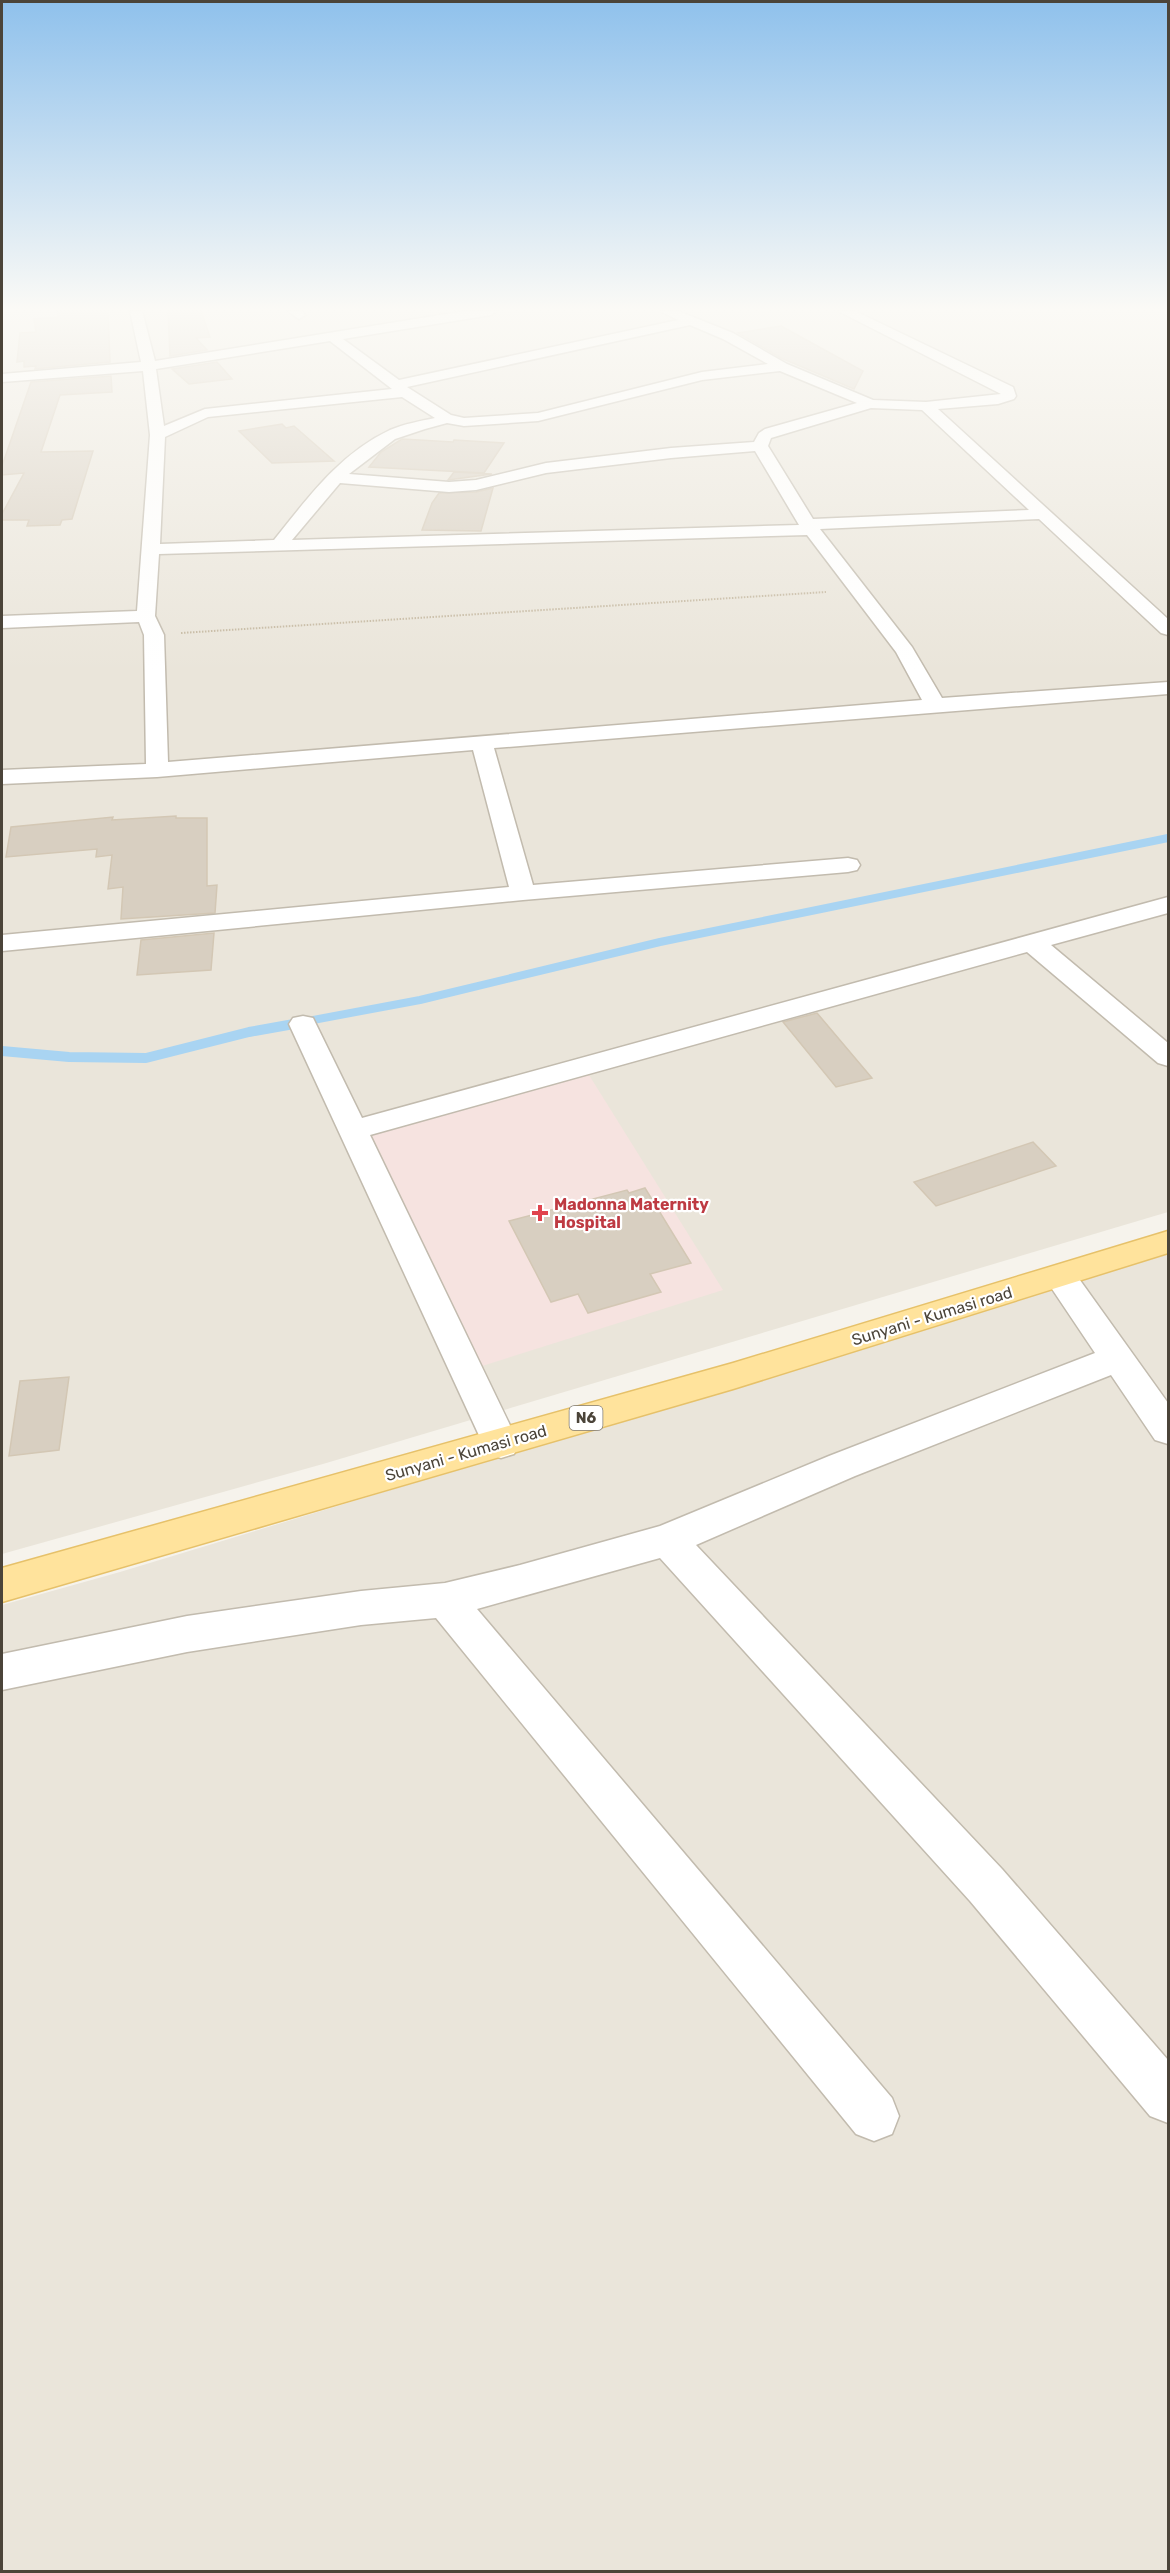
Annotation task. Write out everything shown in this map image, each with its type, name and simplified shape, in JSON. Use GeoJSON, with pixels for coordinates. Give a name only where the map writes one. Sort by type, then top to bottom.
{"type":"FeatureCollection","features":[{"type":"Feature","properties":{"kind":"main road","name":"Sunyani - Kumasi road"},"geometry":{"type":"LineString","coordinates":[[2,1585],[501,1444],[1060,1277],[1168,1242]]}},
{"type":"Feature","properties":{"kind":"street"},"geometry":{"type":"LineString","coordinates":[[157,770],[154,635],[146,616],[158,431]]}},
{"type":"Feature","properties":{"kind":"street"},"geometry":{"type":"LineString","coordinates":[[158,435],[166,431]]}},
{"type":"Feature","properties":{"kind":"street"},"geometry":{"type":"LineString","coordinates":[[279,545],[333,478],[392,435],[405,431]]}},
{"type":"Feature","properties":{"kind":"street"},"geometry":{"type":"LineString","coordinates":[[760,446],[764,436],[773,431]]}},
{"type":"Feature","properties":{"kind":"street"},"geometry":{"type":"LineString","coordinates":[[953,431],[1168,630]]}},
{"type":"Feature","properties":{"kind":"street"},"geometry":{"type":"LineString","coordinates":[[333,478],[448,487],[476,485],[546,468],[671,453],[760,446]]}},
{"type":"Feature","properties":{"kind":"street"},"geometry":{"type":"LineString","coordinates":[[760,446],[810,527],[905,651],[935,705]]}},
{"type":"Feature","properties":{"kind":"street"},"geometry":{"type":"LineString","coordinates":[[152,549],[810,527],[1043,514]]}},
{"type":"Feature","properties":{"kind":"street"},"geometry":{"type":"LineString","coordinates":[[2,622],[146,616]]}},
{"type":"Feature","properties":{"kind":"street"},"geometry":{"type":"LineString","coordinates":[[2,777],[157,770],[935,705],[1168,688]]}},
{"type":"Feature","properties":{"kind":"street"},"geometry":{"type":"LineString","coordinates":[[482,743],[523,893]]}},
{"type":"Feature","properties":{"kind":"street"},"geometry":{"type":"LineString","coordinates":[[2,943],[523,893],[848,865]]}},
{"type":"Feature","properties":{"kind":"street"},"geometry":{"type":"LineString","coordinates":[[354,1130],[1168,905]]}},
{"type":"Feature","properties":{"kind":"street"},"geometry":{"type":"LineString","coordinates":[[1031,942],[1168,1057]]}},
{"type":"Feature","properties":{"kind":"street"},"geometry":{"type":"LineString","coordinates":[[303,1024],[501,1444]]}},
{"type":"Feature","properties":{"kind":"street"},"geometry":{"type":"LineString","coordinates":[[1060,1277],[1168,1430]]}},
{"type":"Feature","properties":{"kind":"street"},"geometry":{"type":"LineString","coordinates":[[2,1672],[187,1634],[361,1608],[445,1600],[667,1540],[842,1466],[1119,1358]]}},
{"type":"Feature","properties":{"kind":"street"},"geometry":{"type":"LineString","coordinates":[[667,1540],[984,1882],[1092,2004],[1168,2098]]}},
{"type":"Feature","properties":{"kind":"street"},"geometry":{"type":"LineString","coordinates":[[445,1600],[874,2116]]}},
{"type":"Feature","properties":{"kind":"path"},"geometry":{"type":"LineString","coordinates":[[154,635],[860,590]]}},
{"type":"Feature","properties":{"kind":"shaded area"},"geometry":{"type":"Polygon","coordinates":[[[2,431],[1168,431],[1168,1212],[323,1464],[2,1554],[2,431]]]}},
{"type":"Feature","properties":{"kind":"shaded area","name":"Madonna Maternity Hospital"},"geometry":{"type":"Polygon","coordinates":[[[589,1075],[723,1290],[479,1367],[368,1136],[589,1075]]]}},
{"type":"Feature","properties":{"kind":"shaded area"},"geometry":{"type":"Polygon","coordinates":[[[1168,1254],[1168,2571],[2,2572],[2,1605],[120,1572],[1168,1254]]]}},
{"type":"Feature","properties":{"kind":"building"},"geometry":{"type":"Polygon","coordinates":[[[14,431],[48,431],[41,452],[93,451],[72,519],[62,520],[60,525],[27,526],[29,520],[2,520],[2,514],[24,473],[2,475],[2,466],[14,431]]]}},
{"type":"Feature","properties":{"kind":"building"},"geometry":{"type":"Polygon","coordinates":[[[239,431],[300,431],[334,461],[272,463],[239,431]]]}},
{"type":"Feature","properties":{"kind":"building"},"geometry":{"type":"Polygon","coordinates":[[[402,439],[504,443],[484,473],[369,467],[381,452],[402,439]]]}},
{"type":"Feature","properties":{"kind":"building"},"geometry":{"type":"Polygon","coordinates":[[[454,472],[492,474],[448,480],[454,472]]]}},
{"type":"Feature","properties":{"kind":"building"},"geometry":{"type":"Polygon","coordinates":[[[493,488],[481,531],[422,530],[432,503],[439,493],[476,492],[493,488]]]}},
{"type":"Feature","properties":{"kind":"building"},"geometry":{"type":"Polygon","coordinates":[[[176,816],[176,818],[207,818],[207,886],[217,885],[215,913],[121,919],[123,887],[108,889],[112,855],[96,857],[97,849],[6,857],[11,827],[113,817],[112,820],[176,816]]]}},
{"type":"Feature","properties":{"kind":"building"},"geometry":{"type":"Polygon","coordinates":[[[214,933],[211,970],[137,975],[141,940],[214,933]]]}},
{"type":"Feature","properties":{"kind":"building"},"geometry":{"type":"Polygon","coordinates":[[[817,1013],[872,1078],[836,1087],[783,1022],[817,1013]]]}},
{"type":"Feature","properties":{"kind":"building"},"geometry":{"type":"Polygon","coordinates":[[[1033,1142],[1056,1166],[936,1206],[914,1182],[1033,1142]]]}},
{"type":"Feature","properties":{"kind":"building"},"geometry":{"type":"Polygon","coordinates":[[[645,1188],[691,1263],[650,1274],[661,1292],[588,1313],[578,1294],[551,1302],[509,1221],[627,1190],[629,1193],[645,1188]]]}},
{"type":"Feature","properties":{"kind":"building"},"geometry":{"type":"Polygon","coordinates":[[[69,1377],[59,1450],[9,1456],[20,1381],[69,1377]]]}},
{"type":"Feature","properties":{"kind":"waterway"},"geometry":{"type":"LineString","coordinates":[[297,1023],[420,1000],[660,942],[1168,838]]}},
{"type":"Feature","properties":{"kind":"waterway"},"geometry":{"type":"LineString","coordinates":[[2,1051],[69,1057],[146,1058],[249,1032],[305,1022]]}},
{"type":"Feature","properties":{"kind":"place","name":"Madonna Maternity Hospital"},"geometry":{"type":"Point","coordinates":[540,1213]}}]}
